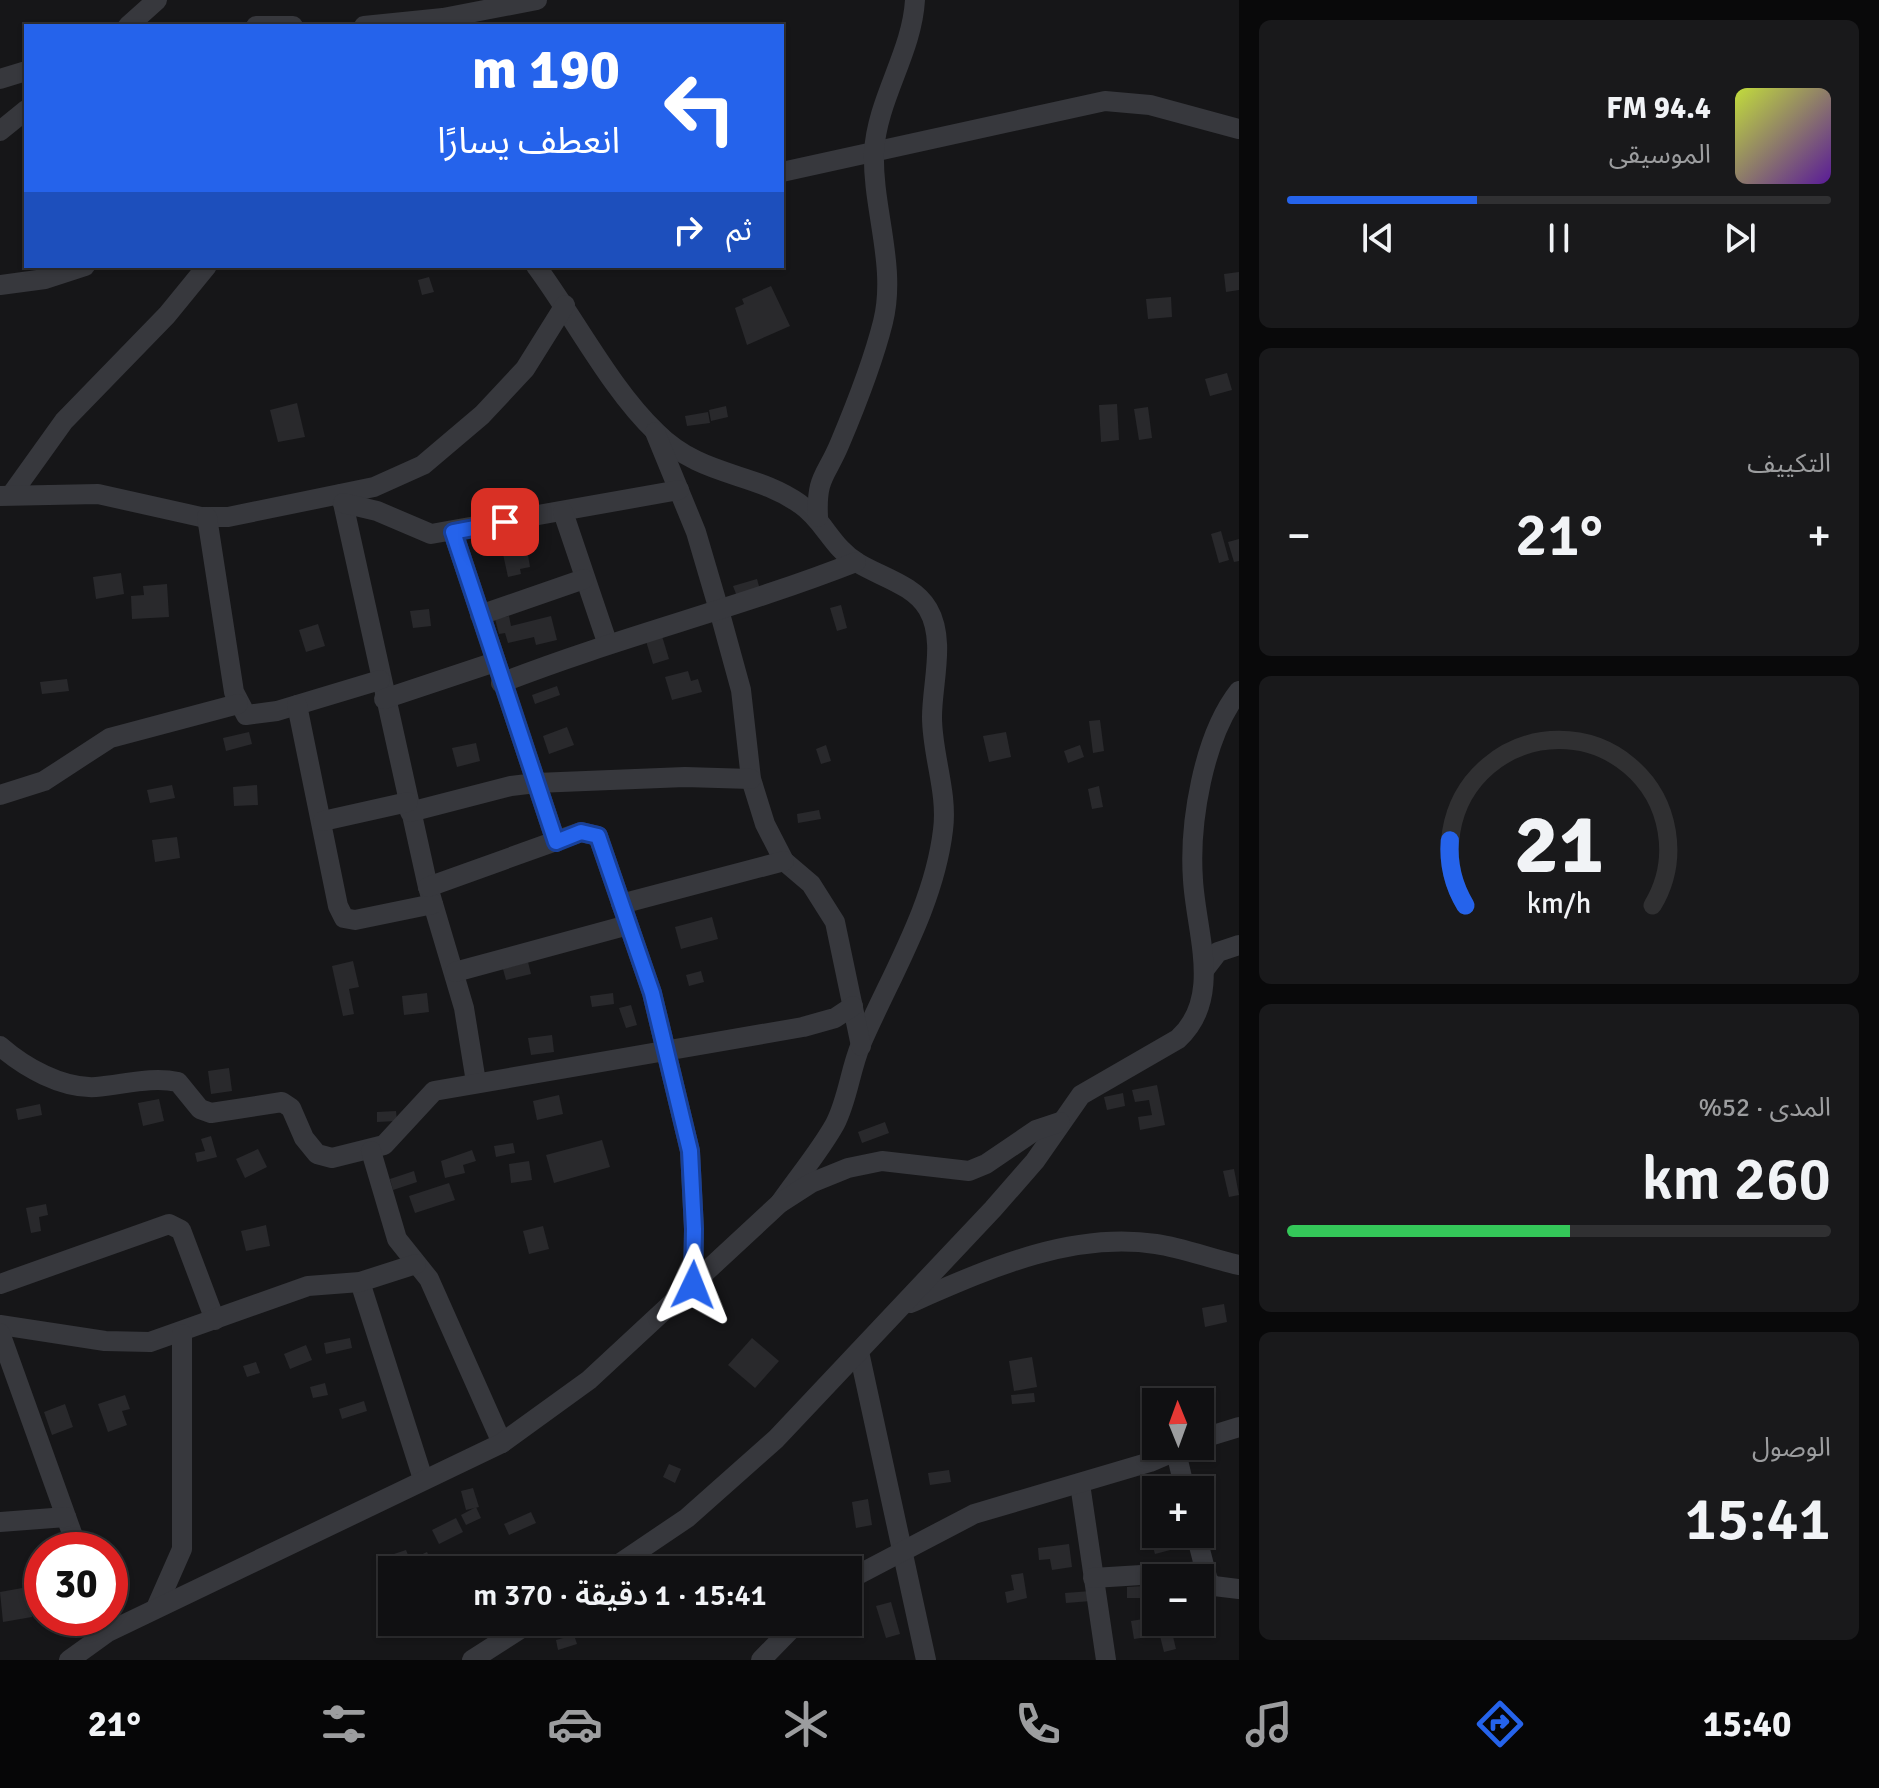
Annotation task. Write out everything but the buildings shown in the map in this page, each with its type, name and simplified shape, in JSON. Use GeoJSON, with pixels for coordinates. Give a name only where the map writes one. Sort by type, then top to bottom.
{"type":"FeatureCollection","features":[{"type":"Feature","properties":{"kind":"street"},"geometry":{"type":"LineString","coordinates":[[130,24],[157,0]]}},
{"type":"Feature","properties":{"kind":"street"},"geometry":{"type":"LineString","coordinates":[[384,24],[443,18],[537,0]]}},
{"type":"Feature","properties":{"kind":"street"},"geometry":{"type":"LineString","coordinates":[[818,517],[819,481],[839,445],[883,321],[885,250],[874,153],[880,119],[914,22],[915,0]]}},
{"type":"Feature","properties":{"kind":"street"},"geometry":{"type":"LineString","coordinates":[[0,79],[24,72]]}},
{"type":"Feature","properties":{"kind":"street"},"geometry":{"type":"LineString","coordinates":[[784,172],[1105,101],[1150,105],[1239,129]]}},
{"type":"Feature","properties":{"kind":"street"},"geometry":{"type":"LineString","coordinates":[[0,131],[24,112]]}},
{"type":"Feature","properties":{"kind":"street"},"geometry":{"type":"LineString","coordinates":[[0,285],[45,279],[79,268]]}},
{"type":"Feature","properties":{"kind":"street"},"geometry":{"type":"LineString","coordinates":[[5,496],[64,421],[167,315],[205,268]]}},
{"type":"Feature","properties":{"kind":"street"},"geometry":{"type":"LineString","coordinates":[[537,268],[606,369],[655,432],[690,459],[718,473],[771,487],[818,517],[832,541],[856,562],[910,591],[928,609],[935,629],[933,743],[944,802],[938,857],[901,962],[861,1046],[833,1127],[780,1203]]}},
{"type":"Feature","properties":{"kind":"street"},"geometry":{"type":"LineString","coordinates":[[5,496],[98,494],[207,517],[263,512],[342,498],[397,479],[435,455],[482,415],[525,369],[565,305]]}},
{"type":"Feature","properties":{"kind":"street"},"geometry":{"type":"LineString","coordinates":[[655,432],[679,490],[719,610],[741,690],[751,779],[765,824],[784,861],[811,884],[835,922],[861,1046]]}},
{"type":"Feature","properties":{"kind":"street"},"geometry":{"type":"LineString","coordinates":[[342,498],[420,532],[453,532],[679,490]]}},
{"type":"Feature","properties":{"kind":"street"},"geometry":{"type":"LineString","coordinates":[[342,498],[409,807],[431,896],[455,972],[476,1082]]}},
{"type":"Feature","properties":{"kind":"street"},"geometry":{"type":"LineString","coordinates":[[563,512],[607,642]]}},
{"type":"Feature","properties":{"kind":"street"},"geometry":{"type":"LineString","coordinates":[[207,517],[238,704],[246,715],[382,690],[495,662]]}},
{"type":"Feature","properties":{"kind":"street"},"geometry":{"type":"LineString","coordinates":[[453,532],[556,842]]}},
{"type":"Feature","properties":{"kind":"street"},"geometry":{"type":"LineString","coordinates":[[501,683],[607,642],[719,610],[856,562]]}},
{"type":"Feature","properties":{"kind":"street"},"geometry":{"type":"LineString","coordinates":[[480,615],[584,579]]}},
{"type":"Feature","properties":{"kind":"street"},"geometry":{"type":"LineString","coordinates":[[631,1556],[687,1518],[776,1439],[1035,1161],[1081,1095],[1178,1039],[1192,1026],[1200,1011],[1205,969],[1193,880],[1195,811],[1220,725],[1239,691]]}},
{"type":"Feature","properties":{"kind":"street"},"geometry":{"type":"LineString","coordinates":[[0,795],[44,781],[110,738],[238,704]]}},
{"type":"Feature","properties":{"kind":"street"},"geometry":{"type":"LineString","coordinates":[[297,705],[338,906],[344,918],[355,920],[431,896],[581,832],[598,836],[652,993],[690,1151],[693,1285]]}},
{"type":"Feature","properties":{"kind":"street"},"geometry":{"type":"LineString","coordinates":[[323,821],[536,783],[685,777],[751,779]]}},
{"type":"Feature","properties":{"kind":"street"},"geometry":{"type":"LineString","coordinates":[[621,904],[784,861]]}},
{"type":"Feature","properties":{"kind":"street"},"geometry":{"type":"LineString","coordinates":[[455,972],[628,925]]}},
{"type":"Feature","properties":{"kind":"street"},"geometry":{"type":"LineString","coordinates":[[1205,969],[1218,952],[1239,945]]}},
{"type":"Feature","properties":{"kind":"street"},"geometry":{"type":"LineString","coordinates":[[0,1046],[22,1065],[92,1087],[159,1079],[178,1082],[200,1109],[211,1113],[282,1102],[291,1108],[304,1138],[317,1154],[332,1158],[371,1151],[393,1139],[420,1102],[434,1091],[665,1048],[803,1027],[835,1018],[853,1006]]}},
{"type":"Feature","properties":{"kind":"street"},"geometry":{"type":"LineString","coordinates":[[128,1617],[156,1608],[502,1443],[589,1380],[780,1203],[811,1183],[848,1168],[882,1161],[969,1171],[986,1164],[1036,1130],[1060,1122]]}},
{"type":"Feature","properties":{"kind":"street"},"geometry":{"type":"LineString","coordinates":[[371,1151],[390,1222],[404,1252],[429,1279],[502,1443]]}},
{"type":"Feature","properties":{"kind":"street"},"geometry":{"type":"LineString","coordinates":[[0,1284],[169,1224],[181,1230],[215,1320]]}},
{"type":"Feature","properties":{"kind":"street"},"geometry":{"type":"LineString","coordinates":[[902,1307],[1033,1254],[1096,1243],[1155,1244],[1239,1265]]}},
{"type":"Feature","properties":{"kind":"street"},"geometry":{"type":"LineString","coordinates":[[0,1325],[105,1341],[150,1342],[182,1334],[308,1286],[360,1282],[416,1264]]}},
{"type":"Feature","properties":{"kind":"street"},"geometry":{"type":"LineString","coordinates":[[360,1282],[423,1479]]}},
{"type":"Feature","properties":{"kind":"street"},"geometry":{"type":"LineString","coordinates":[[0,1333],[71,1532]]}},
{"type":"Feature","properties":{"kind":"street"},"geometry":{"type":"LineString","coordinates":[[156,1608],[182,1549],[182,1334]]}},
{"type":"Feature","properties":{"kind":"street"},"geometry":{"type":"LineString","coordinates":[[859,1352],[926,1660]]}},
{"type":"Feature","properties":{"kind":"street"},"geometry":{"type":"LineString","coordinates":[[1214,1435],[1239,1427]]}},
{"type":"Feature","properties":{"kind":"street"},"geometry":{"type":"LineString","coordinates":[[862,1573],[974,1514],[1080,1484],[1149,1460]]}},
{"type":"Feature","properties":{"kind":"street"},"geometry":{"type":"LineString","coordinates":[[1080,1484],[1106,1660]]}},
{"type":"Feature","properties":{"kind":"street"},"geometry":{"type":"LineString","coordinates":[[0,1522],[66,1517]]}},
{"type":"Feature","properties":{"kind":"street"},"geometry":{"type":"LineString","coordinates":[[1093,1578],[1142,1575]]}},
{"type":"Feature","properties":{"kind":"street"},"geometry":{"type":"LineString","coordinates":[[1214,1586],[1239,1589]]}},
{"type":"Feature","properties":{"kind":"street"},"geometry":{"type":"LineString","coordinates":[[69,1660],[94,1636]]}},
{"type":"Feature","properties":{"kind":"street"},"geometry":{"type":"LineString","coordinates":[[472,1660],[509,1636]]}},
{"type":"Feature","properties":{"kind":"street"},"geometry":{"type":"LineString","coordinates":[[761,1660],[784,1636]]}},
{"type":"Feature","properties":{"kind":"route"},"geometry":{"type":"LineString","coordinates":[[505,522],[453,532],[556,842],[581,832],[589,831],[598,836],[652,993],[690,1151],[693,1285]]}}]}
